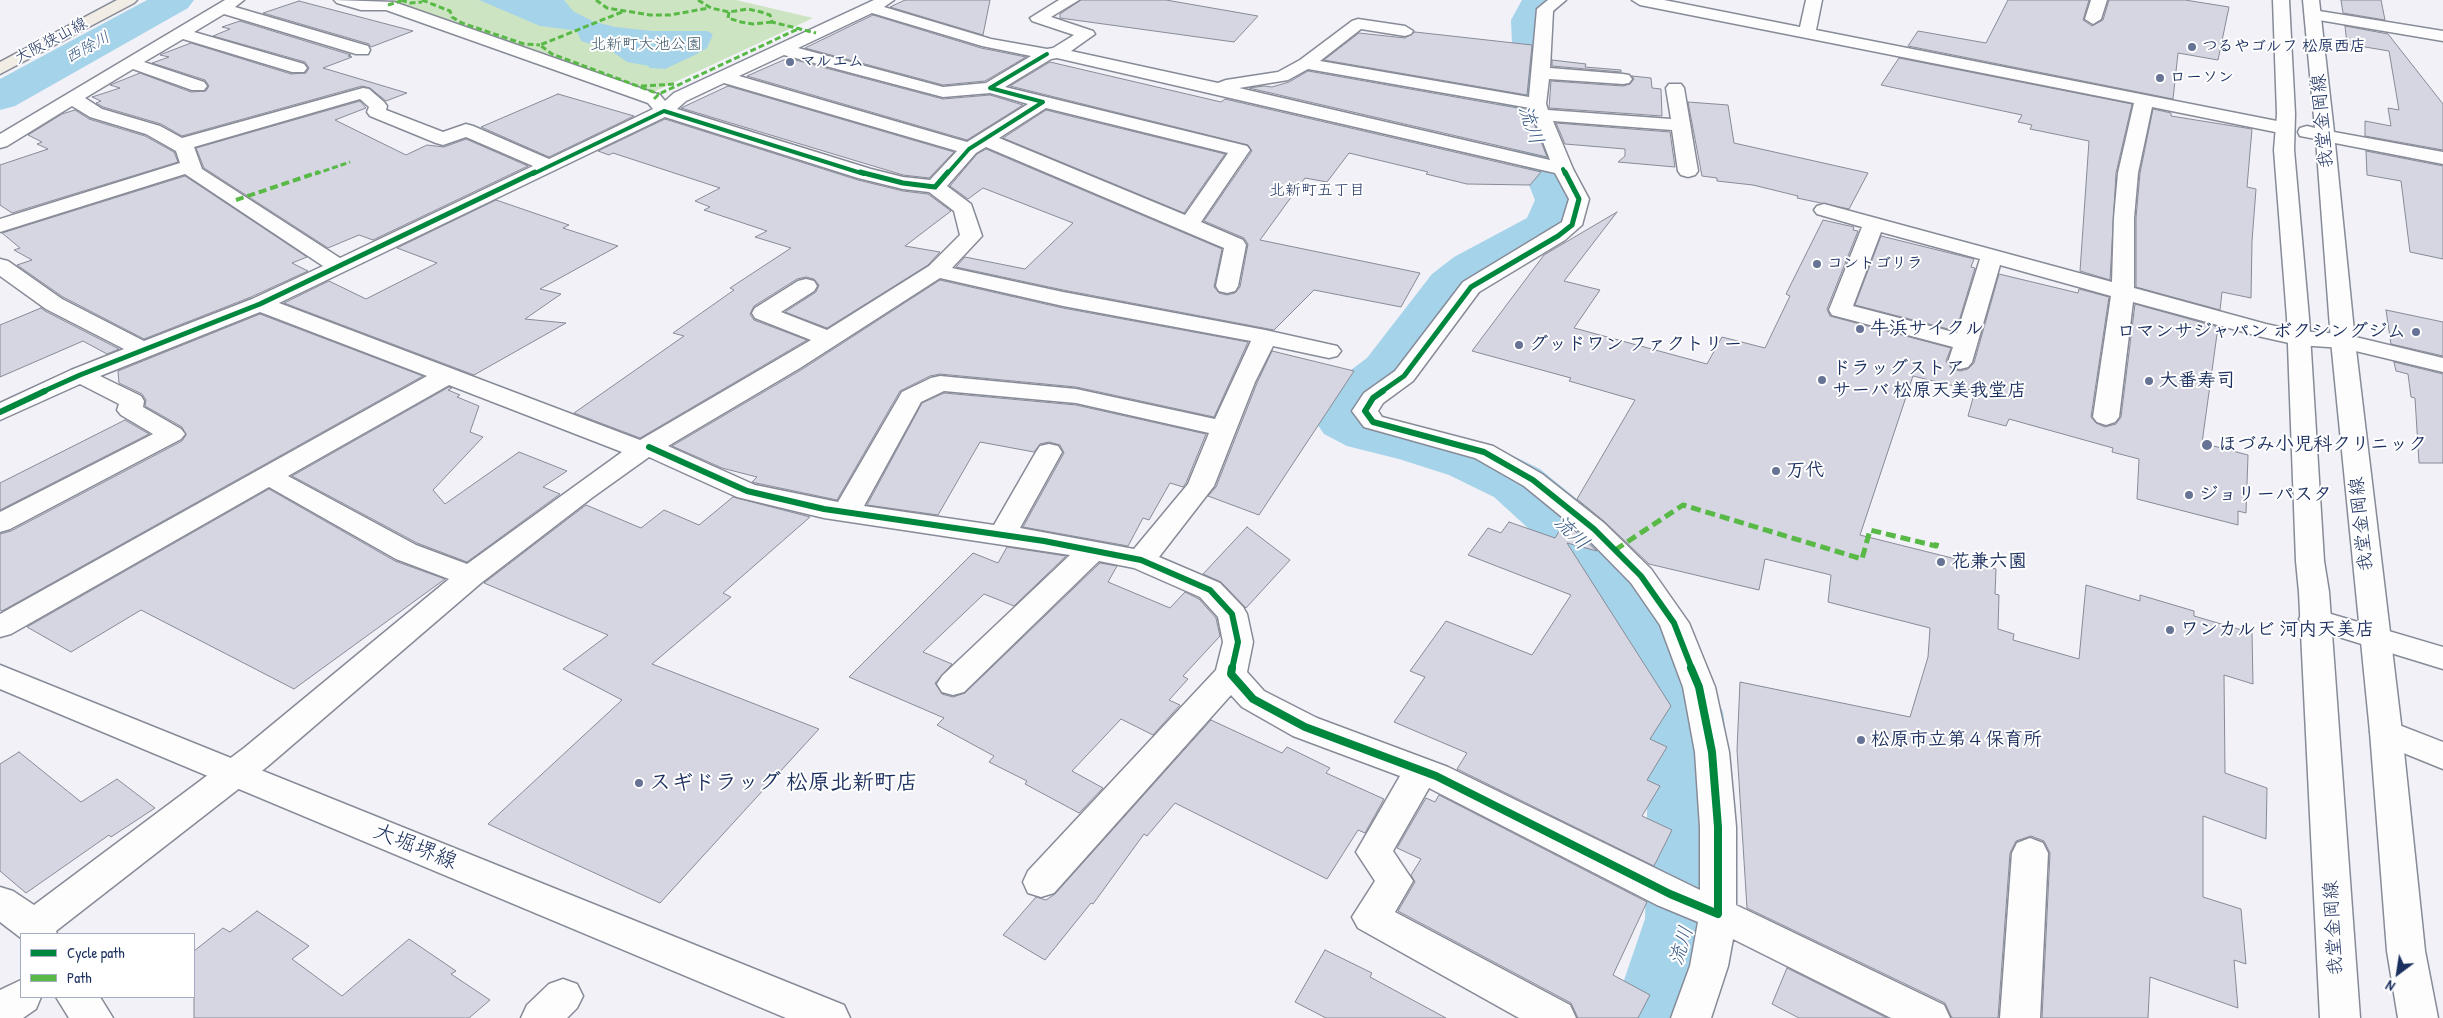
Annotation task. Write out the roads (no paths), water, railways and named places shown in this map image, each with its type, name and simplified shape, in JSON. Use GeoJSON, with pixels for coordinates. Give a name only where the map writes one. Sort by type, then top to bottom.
{"type":"FeatureCollection","features":[{"type":"Feature","properties":{"kind":"main road","name":"大阪狭山線"},"geometry":{"type":"LineString","coordinates":[[0,69],[129,0]]}},
{"type":"Feature","properties":{"kind":"street"},"geometry":{"type":"LineString","coordinates":[[0,902],[36,930],[236,773],[471,576],[583,492],[646,449],[830,339],[937,271],[971,236],[964,208],[935,187],[903,183],[865,174],[664,111],[654,100],[388,5],[342,0]]}},
{"type":"Feature","properties":{"kind":"street"},"geometry":{"type":"LineString","coordinates":[[990,88],[1087,34],[1038,18],[1071,0]]}},
{"type":"Feature","properties":{"kind":"street"},"geometry":{"type":"LineString","coordinates":[[1558,0],[1545,9],[1541,73],[1530,106],[1558,168],[1579,199],[1572,225],[1558,236],[1471,287],[1404,376],[1373,398],[1364,411],[1373,422],[1484,452],[1533,480],[1594,529],[1641,576],[1674,623],[1699,687],[1712,752],[1718,827],[1710,911],[1709,966],[1691,1018]]}},
{"type":"Feature","properties":{"kind":"street"},"geometry":{"type":"LineString","coordinates":[[1640,0],[2144,101],[2443,158]]}},
{"type":"Feature","properties":{"kind":"street"},"geometry":{"type":"LineString","coordinates":[[1807,33],[1814,0]]}},
{"type":"Feature","properties":{"kind":"street"},"geometry":{"type":"LineString","coordinates":[[2093,19],[2099,0]]}},
{"type":"Feature","properties":{"kind":"street","name":"我堂金岡線"},"geometry":{"type":"LineString","coordinates":[[2281,0],[2284,150],[2298,338],[2340,1018]]}},
{"type":"Feature","properties":{"kind":"street"},"geometry":{"type":"LineString","coordinates":[[0,142],[229,4],[362,50]]}},
{"type":"Feature","properties":{"kind":"street"},"geometry":{"type":"LineString","coordinates":[[0,412],[80,374],[260,304],[664,111],[680,97],[878,4],[988,43],[1052,54],[1212,87],[1558,168]]}},
{"type":"Feature","properties":{"kind":"street"},"geometry":{"type":"LineString","coordinates":[[2312,8],[2443,36]]}},
{"type":"Feature","properties":{"kind":"street","name":"我堂金岡線"},"geometry":{"type":"LineString","coordinates":[[2312,8],[2343,340],[2386,732],[2406,951],[2418,1018]]}},
{"type":"Feature","properties":{"kind":"street"},"geometry":{"type":"LineString","coordinates":[[1212,87],[1282,76],[1306,64],[1358,24],[1405,31]]}},
{"type":"Feature","properties":{"kind":"street"},"geometry":{"type":"LineString","coordinates":[[180,33],[298,68]]}},
{"type":"Feature","properties":{"kind":"street"},"geometry":{"type":"LineString","coordinates":[[782,49],[943,92],[990,88],[1240,150],[1189,224]]}},
{"type":"Feature","properties":{"kind":"street"},"geometry":{"type":"LineString","coordinates":[[130,64],[198,86]]}},
{"type":"Feature","properties":{"kind":"street"},"geometry":{"type":"LineString","coordinates":[[1306,64],[1530,106],[1681,125]]}},
{"type":"Feature","properties":{"kind":"street"},"geometry":{"type":"LineString","coordinates":[[1541,73],[1623,79]]}},
{"type":"Feature","properties":{"kind":"street"},"geometry":{"type":"LineString","coordinates":[[723,77],[976,144],[1189,224],[1235,245],[1227,286]]}},
{"type":"Feature","properties":{"kind":"street"},"geometry":{"type":"LineString","coordinates":[[1675,88],[1688,171]]}},
{"type":"Feature","properties":{"kind":"street"},"geometry":{"type":"LineString","coordinates":[[179,145],[363,93],[378,106],[376,112],[443,139],[466,130],[549,166]]}},
{"type":"Feature","properties":{"kind":"street"},"geometry":{"type":"LineString","coordinates":[[72,98],[96,113],[153,130],[185,148],[193,172],[338,266]]}},
{"type":"Feature","properties":{"kind":"street"},"geometry":{"type":"LineString","coordinates":[[2106,417],[2123,292],[2124,218],[2128,173],[2144,101]]}},
{"type":"Feature","properties":{"kind":"street"},"geometry":{"type":"LineString","coordinates":[[935,187],[976,144],[1043,102]]}},
{"type":"Feature","properties":{"kind":"street"},"geometry":{"type":"LineString","coordinates":[[3,221],[191,166]]}},
{"type":"Feature","properties":{"kind":"street"},"geometry":{"type":"LineString","coordinates":[[1824,210],[2298,338],[2343,340],[2443,365]]}},
{"type":"Feature","properties":{"kind":"street"},"geometry":{"type":"LineString","coordinates":[[1874,224],[1840,310],[1963,352],[1992,256]]}},
{"type":"Feature","properties":{"kind":"street"},"geometry":{"type":"LineString","coordinates":[[0,266],[54,304],[143,350]]}},
{"type":"Feature","properties":{"kind":"street"},"geometry":{"type":"LineString","coordinates":[[937,271],[1063,299],[1329,351]]}},
{"type":"Feature","properties":{"kind":"street"},"geometry":{"type":"LineString","coordinates":[[806,286],[762,313],[830,339]]}},
{"type":"Feature","properties":{"kind":"street"},"geometry":{"type":"LineString","coordinates":[[260,304],[446,376],[646,449],[747,490],[846,513],[1002,535],[1141,560],[1210,590],[1232,614],[1238,642],[1231,674],[1041,882]]}},
{"type":"Feature","properties":{"kind":"street"},"geometry":{"type":"LineString","coordinates":[[1141,560],[1201,486],[1265,337]]}},
{"type":"Feature","properties":{"kind":"street"},"geometry":{"type":"LineString","coordinates":[[0,523],[172,434],[130,410],[132,401],[80,374]]}},
{"type":"Feature","properties":{"kind":"street"},"geometry":{"type":"LineString","coordinates":[[0,627],[446,376]]}},
{"type":"Feature","properties":{"kind":"street"},"geometry":{"type":"LineString","coordinates":[[846,513],[911,397],[940,383],[1076,396],[1224,429]]}},
{"type":"Feature","properties":{"kind":"street"},"geometry":{"type":"LineString","coordinates":[[1002,535],[1049,452]]}},
{"type":"Feature","properties":{"kind":"street"},"geometry":{"type":"LineString","coordinates":[[268,476],[406,552],[471,576]]}},
{"type":"Feature","properties":{"kind":"street"},"geometry":{"type":"LineString","coordinates":[[953,684],[1093,550]]}},
{"type":"Feature","properties":{"kind":"street"},"geometry":{"type":"LineString","coordinates":[[2314,619],[2443,658]]}},
{"type":"Feature","properties":{"kind":"street"},"geometry":{"type":"LineString","coordinates":[[1231,674],[1253,699],[1305,727],[1421,771],[1670,894],[1710,911],[1930,1018]]}},
{"type":"Feature","properties":{"kind":"street","name":"大堀堺線"},"geometry":{"type":"LineString","coordinates":[[0,676],[830,1018]]}},
{"type":"Feature","properties":{"kind":"street"},"geometry":{"type":"LineString","coordinates":[[2386,732],[2443,756]]}},
{"type":"Feature","properties":{"kind":"street"},"geometry":{"type":"LineString","coordinates":[[1421,771],[1374,852],[1395,881],[1371,917],[1556,1018]]}},
{"type":"Feature","properties":{"kind":"street"},"geometry":{"type":"LineString","coordinates":[[2020,1018],[2030,853]]}},
{"type":"Feature","properties":{"kind":"street"},"geometry":{"type":"LineString","coordinates":[[0,1012],[21,998]]}},
{"type":"Feature","properties":{"kind":"street"},"geometry":{"type":"LineString","coordinates":[[77,998],[93,1018]]}},
{"type":"Feature","properties":{"kind":"water"},"geometry":{"type":"Polygon","coordinates":[[[479,0],[564,0],[573,11],[592,21],[615,27],[653,31],[707,31],[713,34],[707,48],[695,55],[665,69],[649,68],[649,66],[627,62],[610,50],[581,41],[578,33],[572,30],[540,26],[479,0]]]}},
{"type":"Feature","properties":{"kind":"waterway","name":"西除川"},"geometry":{"type":"LineString","coordinates":[[0,97],[175,0]]}},
{"type":"Feature","properties":{"kind":"waterway","name":"流川"},"geometry":{"type":"LineString","coordinates":[[1547,0],[1536,8],[1531,20],[1532,44],[1528,69],[1520,95],[1527,123],[1560,200],[1549,227],[1473,268],[1451,286],[1388,371],[1342,406],[1346,421],[1369,433],[1417,444],[1472,461],[1517,483],[1576,534],[1631,602],[1661,660],[1683,712],[1689,763],[1691,919],[1660,1018]]}},
{"type":"Feature","properties":{"kind":"place","name":"つるやゴルフ 松原西店"},"geometry":{"type":"Point","coordinates":[2192,47]}},
{"type":"Feature","properties":{"kind":"place","name":"マルエム"},"geometry":{"type":"Point","coordinates":[790,62]}},
{"type":"Feature","properties":{"kind":"place","name":"ローソン"},"geometry":{"type":"Point","coordinates":[2160,78]}},
{"type":"Feature","properties":{"kind":"place","name":"コントゴリラ"},"geometry":{"type":"Point","coordinates":[1817,264]}},
{"type":"Feature","properties":{"kind":"place","name":"牛浜サイクル"},"geometry":{"type":"Point","coordinates":[1860,329]}},
{"type":"Feature","properties":{"kind":"place","name":"ロマンサジャパン ボクシングジム"},"geometry":{"type":"Point","coordinates":[2416,332]}},
{"type":"Feature","properties":{"kind":"place","name":"グッドワン ファクトリー"},"geometry":{"type":"Point","coordinates":[1519,345]}},
{"type":"Feature","properties":{"kind":"place","name":"ドラッグストア サーバ 松原天美我堂店"},"geometry":{"type":"Point","coordinates":[1822,380]}},
{"type":"Feature","properties":{"kind":"place","name":"大番寿司"},"geometry":{"type":"Point","coordinates":[2149,381]}},
{"type":"Feature","properties":{"kind":"place","name":"ほづみ小児科クリニック"},"geometry":{"type":"Point","coordinates":[2207,445]}},
{"type":"Feature","properties":{"kind":"place","name":"万代"},"geometry":{"type":"Point","coordinates":[1776,471]}},
{"type":"Feature","properties":{"kind":"place","name":"ジョリーパスタ"},"geometry":{"type":"Point","coordinates":[2189,495]}},
{"type":"Feature","properties":{"kind":"place","name":"花兼六園"},"geometry":{"type":"Point","coordinates":[1941,562]}},
{"type":"Feature","properties":{"kind":"place","name":"ワンカルビ 河内天美店"},"geometry":{"type":"Point","coordinates":[2170,630]}},
{"type":"Feature","properties":{"kind":"place","name":"松原市立第４保育所"},"geometry":{"type":"Point","coordinates":[1861,740]}},
{"type":"Feature","properties":{"kind":"place","name":"スギドラッグ 松原北新町店"},"geometry":{"type":"Point","coordinates":[639,783]}},
{"type":"Feature","properties":{"kind":"district","name":"北新町五丁目"},"geometry":{"type":"Point","coordinates":[1317,191]}},
{"type":"Feature","properties":{"kind":"park label","name":"北新町大池公園"},"geometry":{"type":"Point","coordinates":[646,45]}}]}
